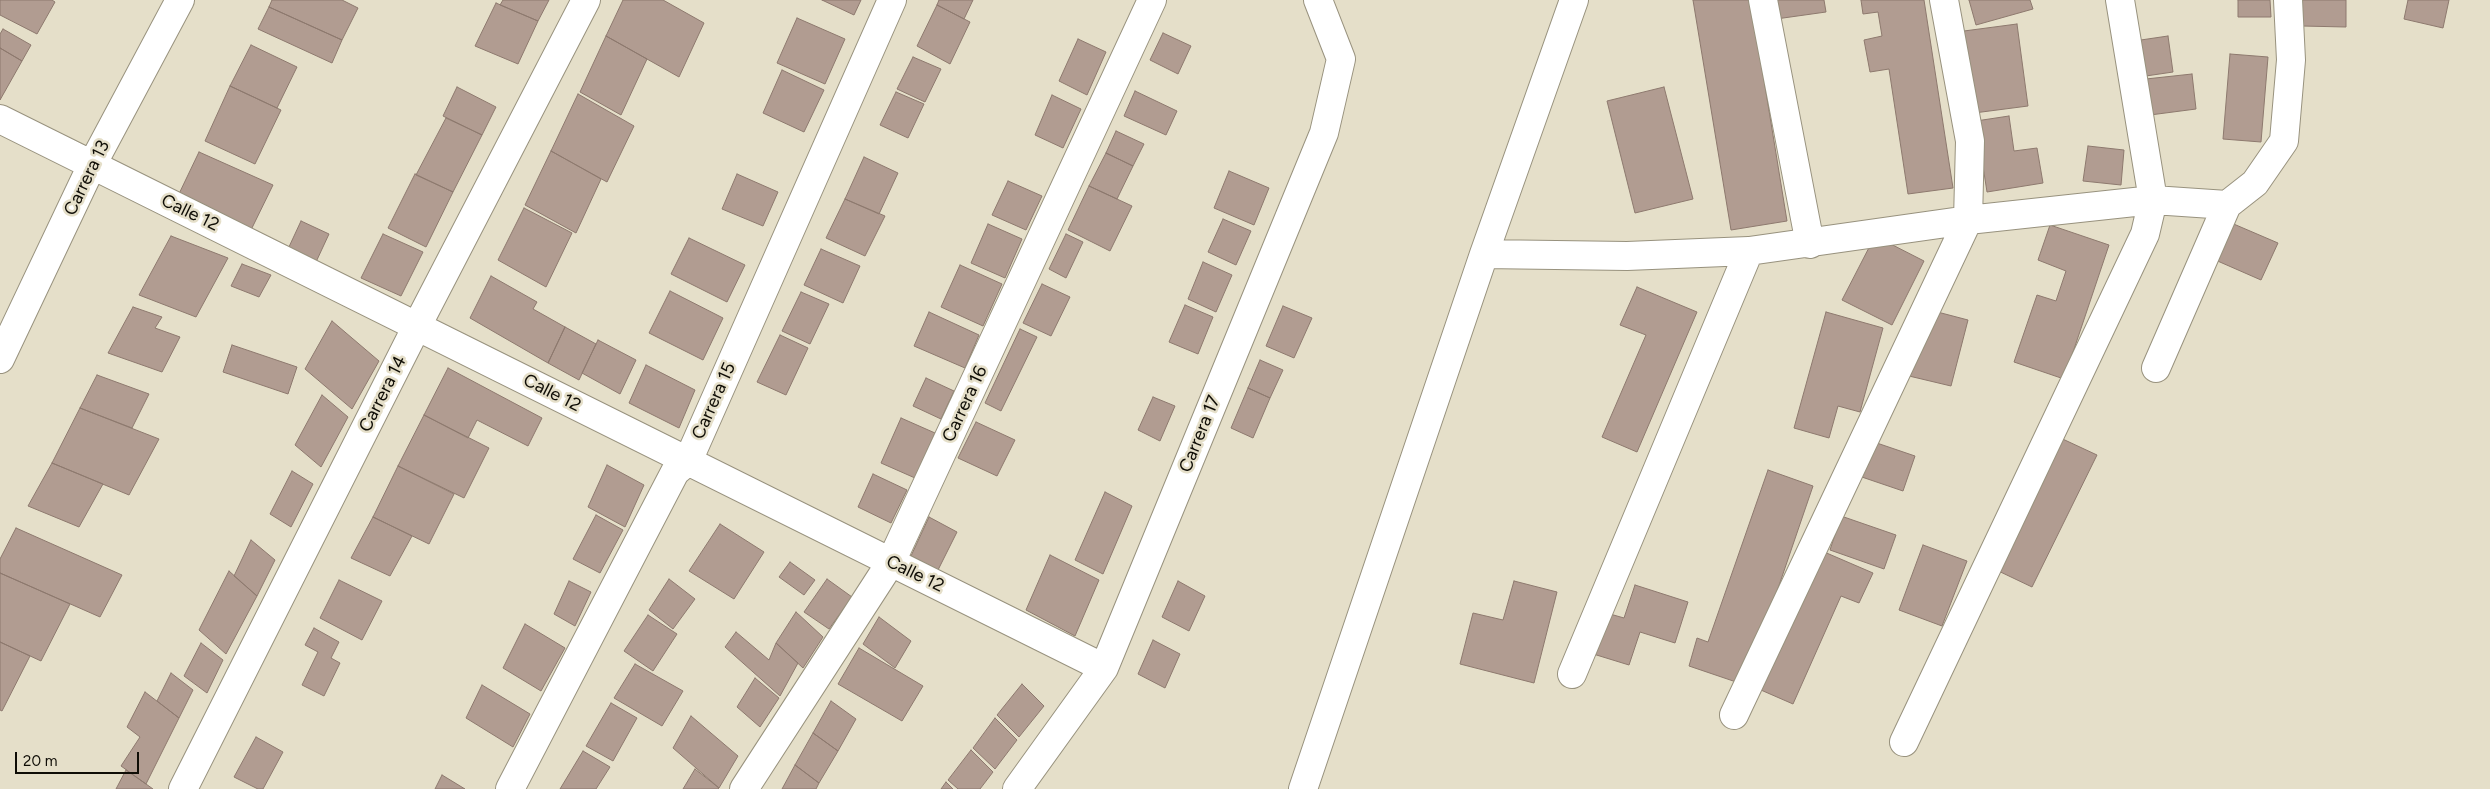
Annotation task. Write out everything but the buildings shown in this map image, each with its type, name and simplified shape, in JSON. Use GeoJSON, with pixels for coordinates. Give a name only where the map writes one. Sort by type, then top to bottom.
{"type":"FeatureCollection","features":[{"type":"Feature","properties":{"kind":"street","name":"Carrera 13"},"geometry":{"type":"LineString","coordinates":[[0,359],[92,165],[180,0]]}},
{"type":"Feature","properties":{"kind":"street","name":"Carrera 14"},"geometry":{"type":"LineString","coordinates":[[183,789],[417,326],[586,0]]}},
{"type":"Feature","properties":{"kind":"street","name":"Carrera 15"},"geometry":{"type":"LineString","coordinates":[[510,789],[675,472],[688,461],[892,0]]}},
{"type":"Feature","properties":{"kind":"street","name":"Carrera 16"},"geometry":{"type":"LineString","coordinates":[[744,789],[891,562],[1152,0]]}},
{"type":"Feature","properties":{"kind":"street","name":"Carrera 17"},"geometry":{"type":"LineString","coordinates":[[1017,789],[1104,668],[1324,133],[1341,59],[1318,0]]}},
{"type":"Feature","properties":{"kind":"street"},"geometry":{"type":"LineString","coordinates":[[1303,789],[1484,254],[1574,0]]}},
{"type":"Feature","properties":{"kind":"street"},"geometry":{"type":"LineString","coordinates":[[1763,0],[1810,244]]}},
{"type":"Feature","properties":{"kind":"street"},"geometry":{"type":"LineString","coordinates":[[1734,715],[1968,220],[1970,142],[1944,0]]}},
{"type":"Feature","properties":{"kind":"street"},"geometry":{"type":"LineString","coordinates":[[1904,742],[2145,234],[2153,200],[2120,0]]}},
{"type":"Feature","properties":{"kind":"street"},"geometry":{"type":"LineString","coordinates":[[2156,368],[2227,206],[2255,183],[2284,141],[2292,60],[2288,0]]}},
{"type":"Feature","properties":{"kind":"street","name":"Calle 12"},"geometry":{"type":"LineString","coordinates":[[0,118],[1104,668]]}},
{"type":"Feature","properties":{"kind":"street"},"geometry":{"type":"LineString","coordinates":[[1484,254],[1628,256],[1749,252],[1968,220],[2153,200],[2227,206]]}},
{"type":"Feature","properties":{"kind":"street"},"geometry":{"type":"LineString","coordinates":[[1572,674],[1749,252]]}}]}
